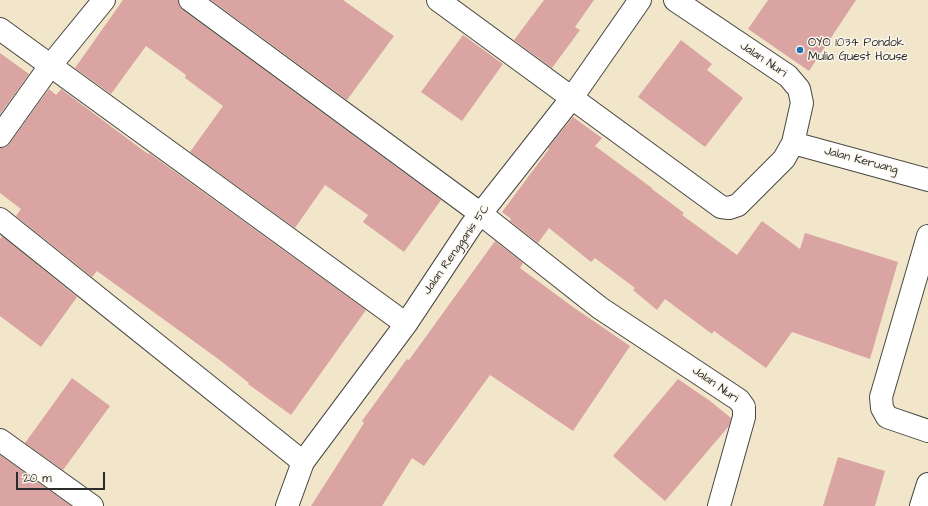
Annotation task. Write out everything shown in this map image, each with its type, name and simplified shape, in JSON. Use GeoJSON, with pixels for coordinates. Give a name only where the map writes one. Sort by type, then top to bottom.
{"type":"FeatureCollection","features":[{"type":"Feature","properties":{"kind":"street"},"geometry":{"type":"LineString","coordinates":[[0,136],[50,66],[104,0]]}},
{"type":"Feature","properties":{"kind":"street"},"geometry":{"type":"LineString","coordinates":[[190,0],[481,214]]}},
{"type":"Feature","properties":{"kind":"street"},"geometry":{"type":"LineString","coordinates":[[438,0],[571,99]]}},
{"type":"Feature","properties":{"kind":"street","name":"Jalan Rengganis 5C"},"geometry":{"type":"LineString","coordinates":[[287,506],[303,462],[406,324],[471,226],[571,99],[640,0]]}},
{"type":"Feature","properties":{"kind":"street","name":"Jalan Nuri"},"geometry":{"type":"LineString","coordinates":[[571,99],[721,207],[729,208],[738,205],[784,159],[793,143],[802,104],[799,88],[788,76],[675,0]]}},
{"type":"Feature","properties":{"kind":"street"},"geometry":{"type":"LineString","coordinates":[[0,29],[406,324]]}},
{"type":"Feature","properties":{"kind":"street","name":"Jalan Keruang"},"geometry":{"type":"LineString","coordinates":[[793,143],[928,180]]}},
{"type":"Feature","properties":{"kind":"street","name":"Jalan Nuri"},"geometry":{"type":"LineString","coordinates":[[481,214],[600,308],[739,400],[744,407],[744,417],[719,506]]}},
{"type":"Feature","properties":{"kind":"street"},"geometry":{"type":"LineString","coordinates":[[0,219],[303,462]]}},
{"type":"Feature","properties":{"kind":"street"},"geometry":{"type":"LineString","coordinates":[[928,236],[881,397],[882,408],[887,417],[928,431]]}},
{"type":"Feature","properties":{"kind":"street"},"geometry":{"type":"LineString","coordinates":[[0,440],[92,506]]}},
{"type":"Feature","properties":{"kind":"street"},"geometry":{"type":"LineString","coordinates":[[921,506],[928,484]]}},
{"type":"Feature","properties":{"kind":"building"},"geometry":{"type":"Polygon","coordinates":[[[123,0],[178,0],[179,5],[183,10],[441,200],[404,252],[363,222],[368,215],[325,185],[295,228],[190,152],[223,106],[185,78],[186,75],[146,46],[111,94],[75,68],[123,0]]]}},
{"type":"Feature","properties":{"kind":"building"},"geometry":{"type":"Polygon","coordinates":[[[211,0],[343,0],[394,36],[347,100],[211,0]]]}},
{"type":"Feature","properties":{"kind":"building"},"geometry":{"type":"Polygon","coordinates":[[[544,0],[594,0],[575,27],[580,30],[552,68],[514,40],[544,0]]]}},
{"type":"Feature","properties":{"kind":"building","name":"OYO 1034 Pondok Mulia Guest House"},"geometry":{"type":"Polygon","coordinates":[[[768,0],[856,0],[809,71],[748,29],[768,0]]]}},
{"type":"Feature","properties":{"kind":"building"},"geometry":{"type":"Polygon","coordinates":[[[463,35],[503,64],[462,121],[421,92],[463,35]]]}},
{"type":"Feature","properties":{"kind":"building"},"geometry":{"type":"Polygon","coordinates":[[[681,40],[712,64],[707,70],[743,98],[705,147],[638,97],[681,40]]]}},
{"type":"Feature","properties":{"kind":"building"},"geometry":{"type":"Polygon","coordinates":[[[0,53],[29,74],[0,114],[0,53]]]}},
{"type":"Feature","properties":{"kind":"building"},"geometry":{"type":"Polygon","coordinates":[[[49,89],[56,95],[61,89],[148,154],[149,153],[366,310],[291,415],[248,384],[249,383],[221,361],[97,271],[92,277],[16,216],[21,209],[0,193],[0,148],[6,147],[10,143],[49,89]]]}},
{"type":"Feature","properties":{"kind":"building"},"geometry":{"type":"Polygon","coordinates":[[[573,117],[602,138],[595,146],[684,213],[682,215],[737,255],[762,221],[800,249],[805,233],[898,262],[870,359],[792,332],[766,368],[714,331],[712,334],[665,299],[657,310],[633,290],[635,288],[595,258],[591,262],[549,228],[538,243],[510,221],[511,219],[502,212],[549,149],[548,148],[573,117]]]}},
{"type":"Feature","properties":{"kind":"building"},"geometry":{"type":"Polygon","coordinates":[[[2,236],[77,297],[41,347],[0,316],[0,239],[2,236]]]}},
{"type":"Feature","properties":{"kind":"building"},"geometry":{"type":"Polygon","coordinates":[[[495,241],[523,263],[520,268],[630,346],[573,431],[490,375],[424,466],[412,458],[382,506],[311,506],[364,423],[362,421],[407,359],[409,360],[495,241]]]}},
{"type":"Feature","properties":{"kind":"building"},"geometry":{"type":"Polygon","coordinates":[[[72,378],[110,406],[63,470],[25,443],[72,378]]]}},
{"type":"Feature","properties":{"kind":"building"},"geometry":{"type":"Polygon","coordinates":[[[678,379],[710,401],[731,418],[729,426],[665,501],[613,456],[678,379]]]}},
{"type":"Feature","properties":{"kind":"building"},"geometry":{"type":"Polygon","coordinates":[[[0,455],[71,506],[0,506],[0,455]]]}},
{"type":"Feature","properties":{"kind":"building"},"geometry":{"type":"Polygon","coordinates":[[[838,457],[885,471],[875,506],[823,506],[838,457]]]}},
{"type":"Feature","properties":{"kind":"place","name":"OYO 1034 Pondok Mulia Guest House"},"geometry":{"type":"Point","coordinates":[800,50]}}]}
